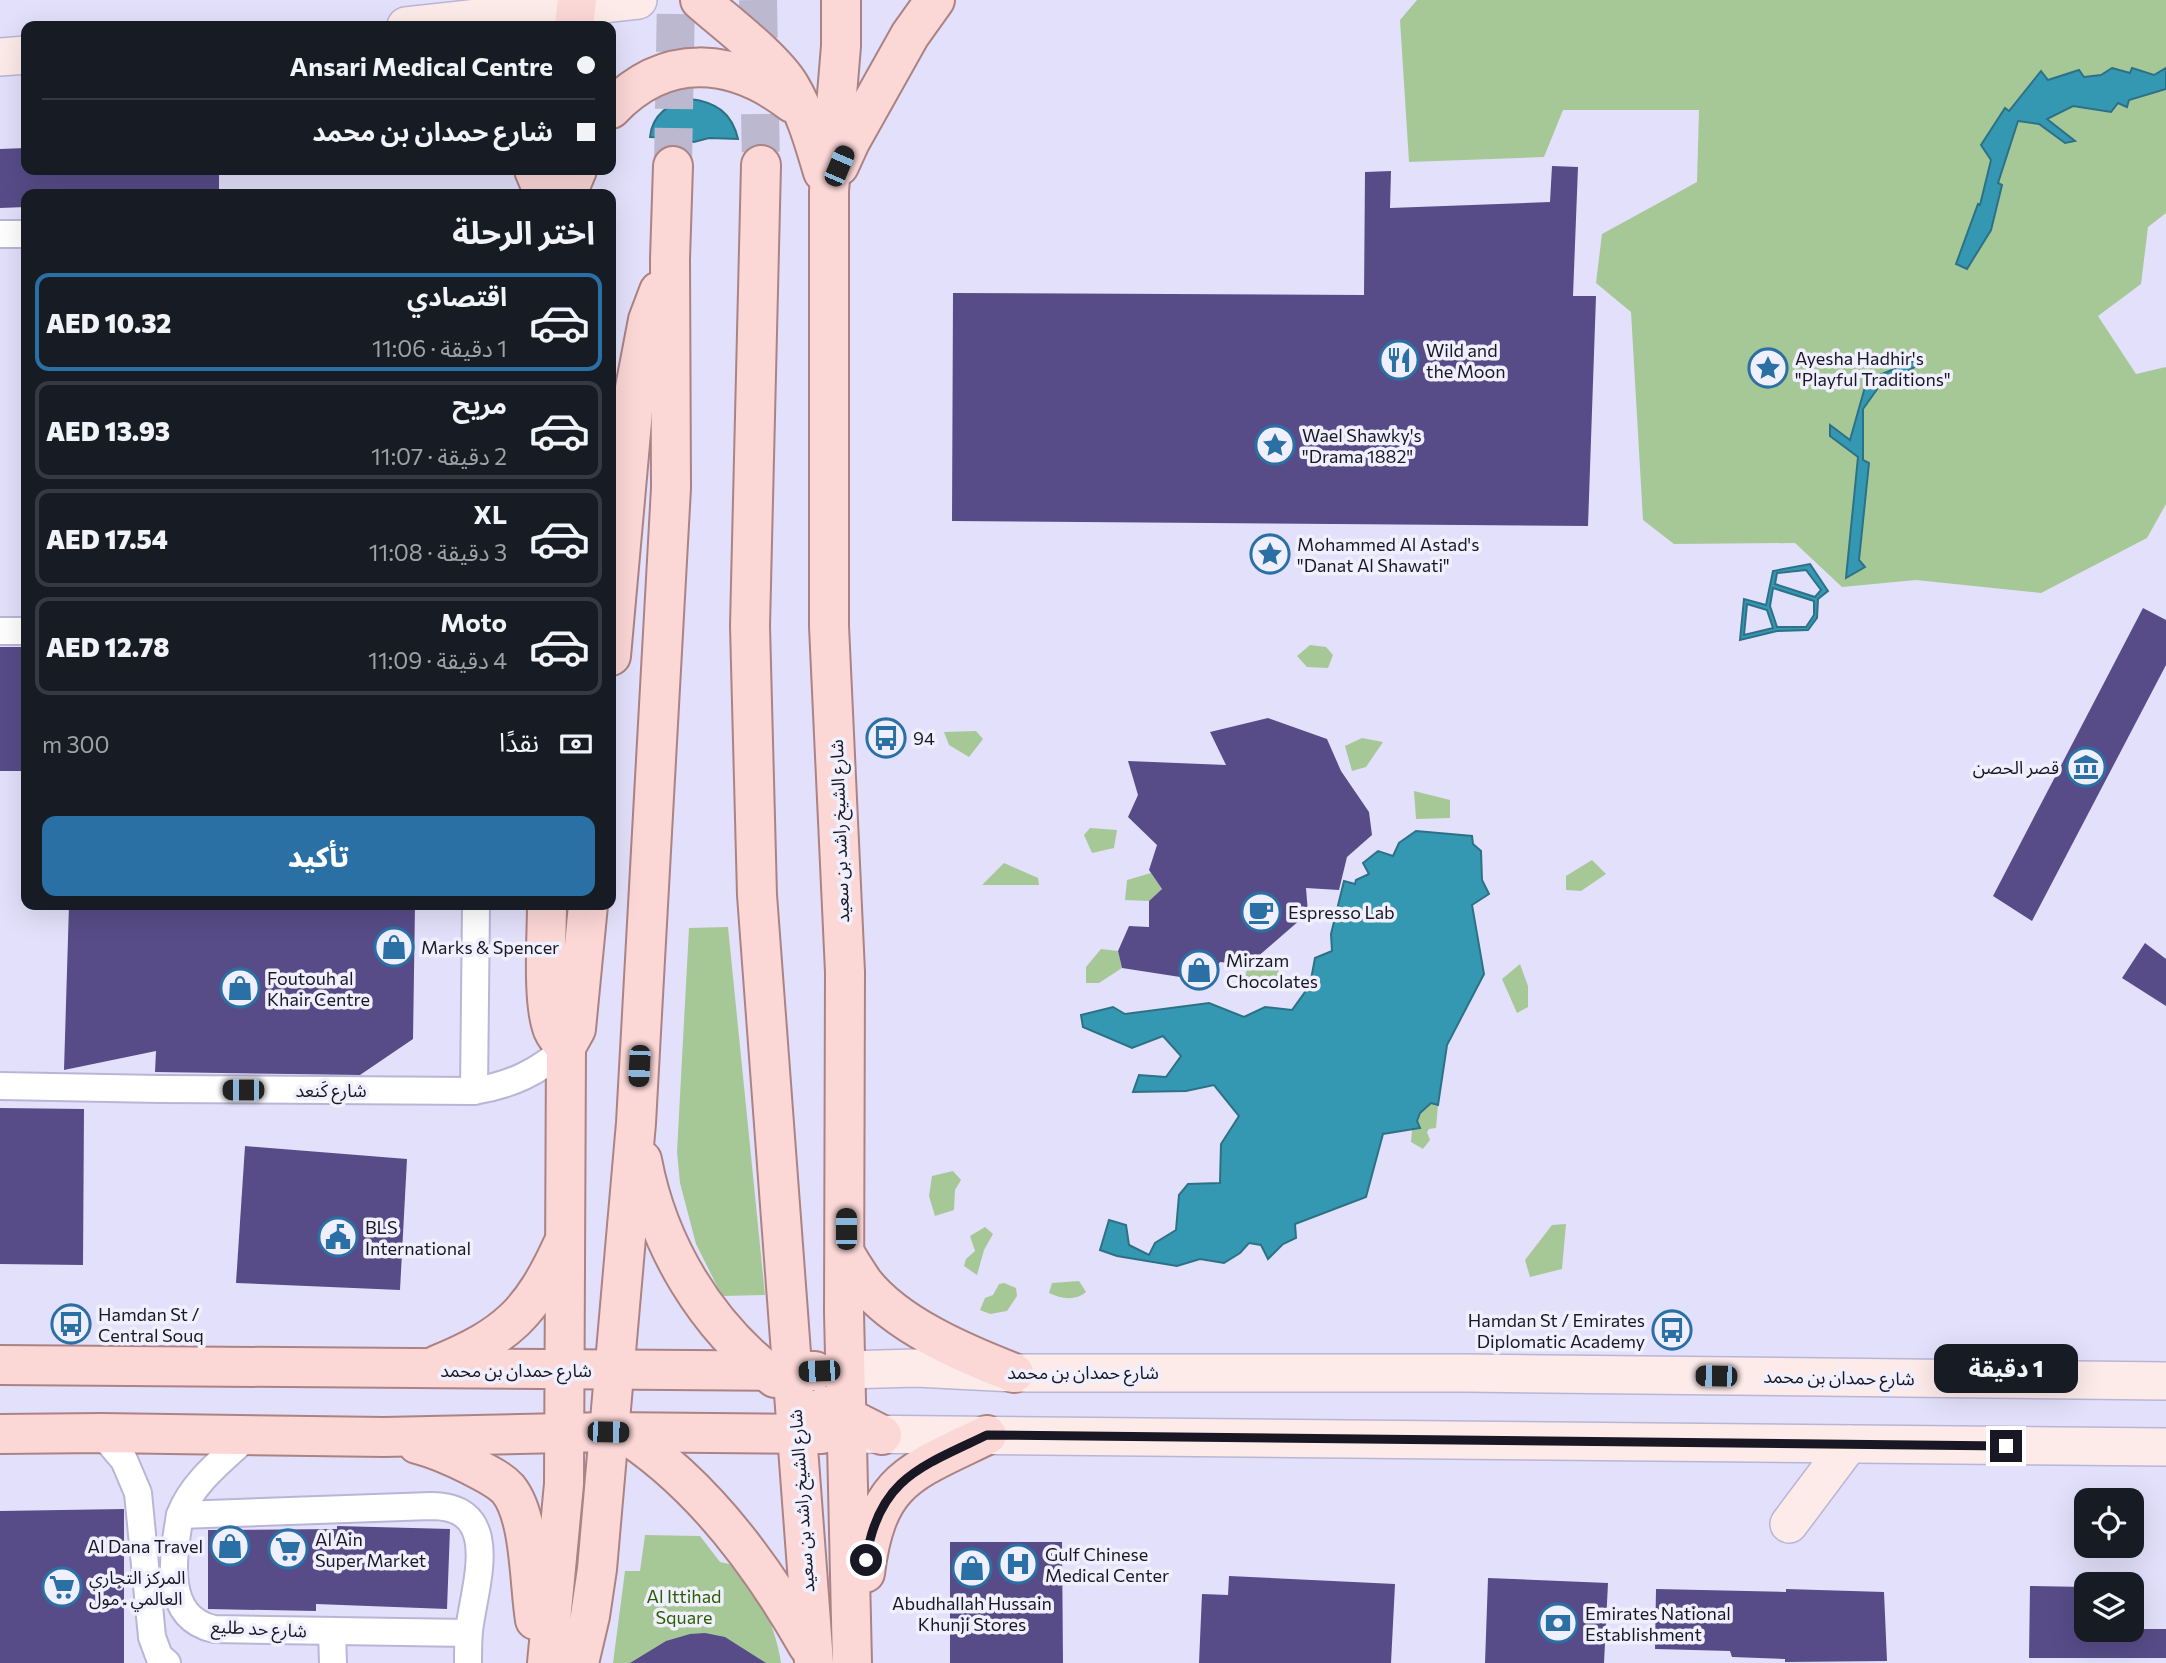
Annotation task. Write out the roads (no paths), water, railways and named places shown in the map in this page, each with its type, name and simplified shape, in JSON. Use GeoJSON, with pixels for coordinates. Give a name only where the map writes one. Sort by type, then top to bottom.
{"type":"FeatureCollection","features":[{"type":"Feature","properties":{"kind":"main road"},"geometry":{"type":"LineString","coordinates":[[467,21],[576,12],[638,0]]}},
{"type":"Feature","properties":{"kind":"main road"},"geometry":{"type":"LineString","coordinates":[[700,0],[769,61],[788,83],[804,113],[829,191]]}},
{"type":"Feature","properties":{"kind":"main road","name":"شارع الشيخ راشد بن سعيد"},"geometry":{"type":"LineString","coordinates":[[841,0],[841,46],[829,191],[829,626],[845,972],[845,1370],[858,1428],[852,1657]]}},
{"type":"Feature","properties":{"kind":"main road"},"geometry":{"type":"LineString","coordinates":[[829,191],[855,132],[910,35],[935,0]]}},
{"type":"Feature","properties":{"kind":"main road"},"geometry":{"type":"LineString","coordinates":[[0,57],[21,55]]}},
{"type":"Feature","properties":{"kind":"main road"},"geometry":{"type":"LineString","coordinates":[[616,105],[643,81],[670,70],[705,66],[726,69],[752,79],[776,91],[804,113]]}},
{"type":"Feature","properties":{"kind":"main road","name":"شارع الشيخ راشد بن سعيد"},"geometry":{"type":"LineString","coordinates":[[761,165],[750,626],[757,895],[780,1184],[784,1378],[796,1433],[813,1659]]}},
{"type":"Feature","properties":{"kind":"main road"},"geometry":{"type":"LineString","coordinates":[[579,1663],[594,1594],[614,1430],[614,1370],[636,1123],[671,488],[670,259],[673,166]]}},
{"type":"Feature","properties":{"kind":"main road"},"geometry":{"type":"LineString","coordinates":[[616,600],[635,388],[648,320],[670,259]]}},
{"type":"Feature","properties":{"kind":"main road"},"geometry":{"type":"LineString","coordinates":[[547,910],[547,975],[552,1028],[566,1047]]}},
{"type":"Feature","properties":{"kind":"main road"},"geometry":{"type":"LineString","coordinates":[[545,1663],[564,1484],[566,1047],[576,1029],[588,910]]}},
{"type":"Feature","properties":{"kind":"main road"},"geometry":{"type":"LineString","coordinates":[[636,1123],[646,1181],[660,1223],[679,1266],[710,1315],[744,1351],[858,1428]]}},
{"type":"Feature","properties":{"kind":"main road"},"geometry":{"type":"LineString","coordinates":[[424,1370],[485,1343],[504,1330],[535,1296],[550,1273],[564,1242]]}},
{"type":"Feature","properties":{"kind":"main road"},"geometry":{"type":"LineString","coordinates":[[846,1255],[863,1282],[887,1306],[961,1350],[1014,1373]]}},
{"type":"Feature","properties":{"kind":"main road","name":"شارع حمدان بن محمد"},"geometry":{"type":"LineString","coordinates":[[0,1365],[502,1370],[565,1401],[614,1430],[796,1433],[858,1428],[987,1435],[2166,1447]]}},
{"type":"Feature","properties":{"kind":"main road","name":"شارع حمدان بن محمد"},"geometry":{"type":"LineString","coordinates":[[0,1434],[384,1437],[565,1401],[614,1370],[784,1378],[845,1370],[916,1368],[1014,1373],[1467,1373],[2166,1381]]}},
{"type":"Feature","properties":{"kind":"main road"},"geometry":{"type":"LineString","coordinates":[[614,1430],[689,1488],[724,1524],[787,1608],[813,1659]]}},
{"type":"Feature","properties":{"kind":"main road"},"geometry":{"type":"LineString","coordinates":[[852,1657],[870,1538],[882,1506],[897,1486],[913,1473],[987,1435]]}},
{"type":"Feature","properties":{"kind":"main road"},"geometry":{"type":"LineString","coordinates":[[384,1437],[420,1445],[454,1457],[491,1477],[508,1490],[520,1512],[524,1530],[532,1598],[545,1663]]}},
{"type":"Feature","properties":{"kind":"main road"},"geometry":{"type":"LineString","coordinates":[[1789,1524],[1849,1444]]}},
{"type":"Feature","properties":{"kind":"street"},"geometry":{"type":"LineString","coordinates":[[0,234],[21,234]]}},
{"type":"Feature","properties":{"kind":"street"},"geometry":{"type":"LineString","coordinates":[[0,631],[21,631]]}},
{"type":"Feature","properties":{"kind":"street"},"geometry":{"type":"LineString","coordinates":[[474,1091],[476,910]]}},
{"type":"Feature","properties":{"kind":"street","name":"شارع كَنعد"},"geometry":{"type":"LineString","coordinates":[[0,1086],[174,1090],[474,1091],[515,1081],[551,1061],[566,1047]]}},
{"type":"Feature","properties":{"kind":"street"},"geometry":{"type":"LineString","coordinates":[[101,1433],[124,1460],[138,1493],[152,1637],[163,1659],[191,1619]]}},
{"type":"Feature","properties":{"kind":"street","name":"شارع حد طليع"},"geometry":{"type":"LineString","coordinates":[[247,1437],[195,1488],[183,1505],[174,1586],[180,1606],[191,1619],[214,1629],[468,1633]]}},
{"type":"Feature","properties":{"kind":"street"},"geometry":{"type":"LineString","coordinates":[[180,1515],[431,1506],[456,1510],[475,1528],[481,1553],[468,1633],[468,1663]]}},
{"type":"Feature","properties":{"kind":"street"},"geometry":{"type":"LineString","coordinates":[[332,1632],[333,1663]]}},
{"type":"Feature","properties":{"kind":"water"},"geometry":{"type":"Polygon","coordinates":[[[2112,68],[2130,73],[2132,68],[2154,75],[2166,68],[2166,89],[2129,100],[2127,107],[2118,103],[2111,112],[2073,106],[2047,119],[2075,141],[2065,143],[2039,124],[2018,121],[1998,183],[2002,185],[1991,230],[1967,269],[1956,264],[1978,204],[1980,205],[1991,160],[1981,145],[2005,108],[2009,111],[2041,71],[2048,80],[2079,70],[2084,77],[2101,75],[2112,68]]]}},
{"type":"Feature","properties":{"kind":"water"},"geometry":{"type":"Polygon","coordinates":[[[690,99],[722,110],[732,122],[738,139],[709,138],[694,142],[681,138],[650,137],[654,122],[663,111],[690,99]]]}},
{"type":"Feature","properties":{"kind":"water"},"geometry":{"type":"Polygon","coordinates":[[[1919,359],[1920,364],[1878,388],[1863,409],[1863,460],[1869,463],[1859,560],[1865,567],[1846,578],[1858,457],[1830,436],[1830,425],[1850,440],[1867,380],[1919,359]]]}},
{"type":"Feature","properties":{"kind":"water"},"geometry":{"type":"Polygon","coordinates":[[[1810,564],[1828,591],[1818,599],[1817,618],[1808,630],[1777,631],[1740,640],[1744,599],[1766,605],[1773,571],[1810,564]],[[1806,570],[1777,573],[1775,584],[1815,597],[1821,590],[1806,570]],[[1773,588],[1770,606],[1777,627],[1806,627],[1814,615],[1814,601],[1773,588]],[[1747,604],[1744,635],[1773,628],[1767,610],[1747,604]]]}},
{"type":"Feature","properties":{"kind":"water"},"geometry":{"type":"Polygon","coordinates":[[[1416,831],[1472,836],[1473,844],[1481,851],[1482,880],[1489,894],[1472,905],[1484,974],[1447,1045],[1438,1105],[1431,1103],[1420,1113],[1417,1121],[1420,1128],[1383,1134],[1366,1197],[1295,1224],[1296,1238],[1283,1244],[1268,1259],[1261,1245],[1249,1243],[1240,1253],[1224,1263],[1200,1259],[1177,1266],[1117,1256],[1100,1250],[1109,1220],[1126,1225],[1129,1245],[1149,1255],[1155,1243],[1176,1230],[1179,1195],[1188,1184],[1220,1183],[1221,1144],[1239,1116],[1214,1085],[1186,1091],[1133,1092],[1139,1075],[1166,1077],[1181,1056],[1163,1036],[1132,1048],[1083,1027],[1081,1015],[1113,1007],[1125,1014],[1209,1003],[1244,1017],[1265,1007],[1292,1010],[1310,985],[1315,958],[1332,951],[1331,934],[1344,881],[1355,884],[1356,880],[1369,874],[1363,863],[1378,851],[1393,856],[1399,843],[1416,831]]]}},
{"type":"Feature","properties":{"kind":"tunnel"},"geometry":{"type":"LineString","coordinates":[[673,166],[676,0]]}},
{"type":"Feature","properties":{"kind":"tunnel"},"geometry":{"type":"LineString","coordinates":[[758,0],[761,165]]}},
{"type":"Feature","properties":{"kind":"place","name":"Wild and the Moon"},"geometry":{"type":"Point","coordinates":[1399,360]}},
{"type":"Feature","properties":{"kind":"place","name":"Ayesha Hadhir's \"Playful Traditions\""},"geometry":{"type":"Point","coordinates":[1768,368]}},
{"type":"Feature","properties":{"kind":"place","name":"Wael Shawky's \"Drama 1882\""},"geometry":{"type":"Point","coordinates":[1275,445]}},
{"type":"Feature","properties":{"kind":"place","name":"Mohammed Al Astad's \"Danat Al Shawati\""},"geometry":{"type":"Point","coordinates":[1270,554]}},
{"type":"Feature","properties":{"kind":"place","name":"94"},"geometry":{"type":"Point","coordinates":[886,738]}},
{"type":"Feature","properties":{"kind":"place","name":"قصر الحصن"},"geometry":{"type":"Point","coordinates":[2086,767]}},
{"type":"Feature","properties":{"kind":"place","name":"Espresso Lab"},"geometry":{"type":"Point","coordinates":[1261,912]}},
{"type":"Feature","properties":{"kind":"place","name":"Marks & Spencer"},"geometry":{"type":"Point","coordinates":[394,947]}},
{"type":"Feature","properties":{"kind":"place","name":"Mirzam Chocolates"},"geometry":{"type":"Point","coordinates":[1199,970]}},
{"type":"Feature","properties":{"kind":"place","name":"Foutouh al Khair Centre"},"geometry":{"type":"Point","coordinates":[240,988]}},
{"type":"Feature","properties":{"kind":"place","name":"BLS International"},"geometry":{"type":"Point","coordinates":[338,1237]}},
{"type":"Feature","properties":{"kind":"place","name":"Hamdan St / Central Souq"},"geometry":{"type":"Point","coordinates":[71,1324]}},
{"type":"Feature","properties":{"kind":"place","name":"Hamdan St / Emirates Diplomatic Academy"},"geometry":{"type":"Point","coordinates":[1672,1330]}},
{"type":"Feature","properties":{"kind":"place","name":"Al Dana Travel"},"geometry":{"type":"Point","coordinates":[230,1546]}},
{"type":"Feature","properties":{"kind":"place","name":"Al Ain Super Market"},"geometry":{"type":"Point","coordinates":[288,1549]}},
{"type":"Feature","properties":{"kind":"place","name":"Gulf Chinese Medical Center"},"geometry":{"type":"Point","coordinates":[1018,1564]}},
{"type":"Feature","properties":{"kind":"place","name":"Abudhallah Hussain Khunji Stores"},"geometry":{"type":"Point","coordinates":[972,1568]}},
{"type":"Feature","properties":{"kind":"place","name":"المركز التجاري العالمي . مول"},"geometry":{"type":"Point","coordinates":[62,1587]}},
{"type":"Feature","properties":{"kind":"place","name":"Emirates National Establishment"},"geometry":{"type":"Point","coordinates":[1558,1623]}},
{"type":"Feature","properties":{"kind":"park label","name":"Al Ittihad Square"},"geometry":{"type":"Point","coordinates":[684,1606]}}]}
